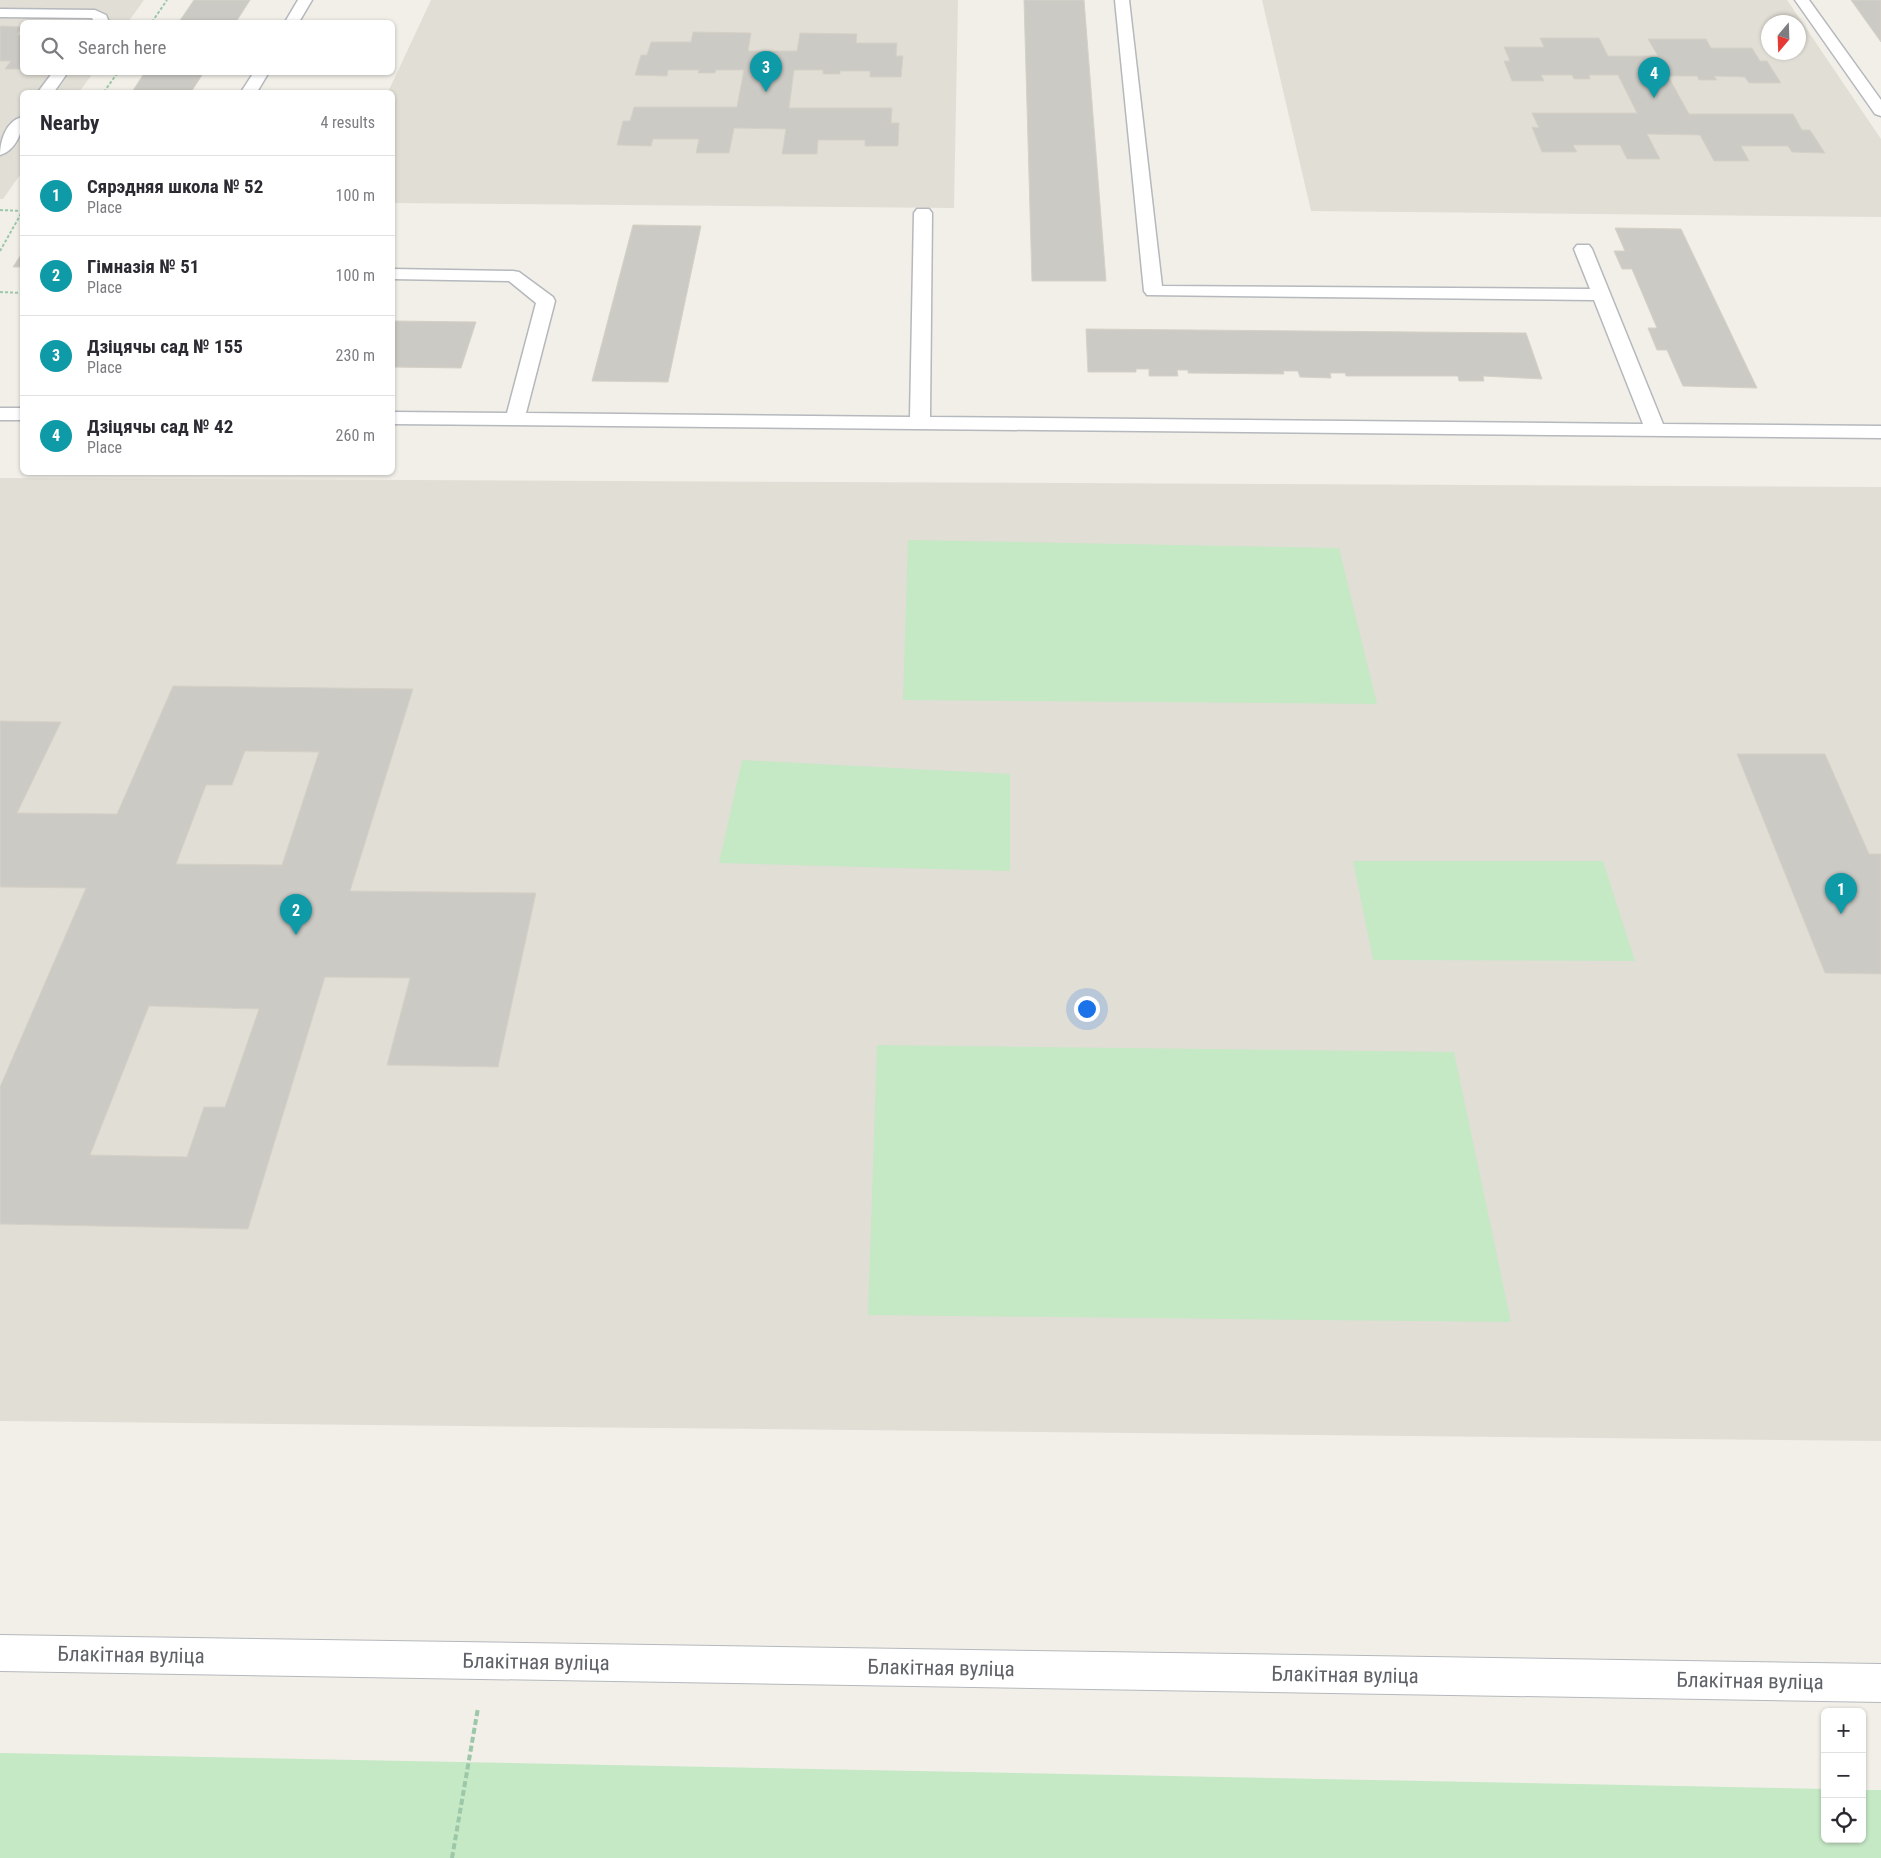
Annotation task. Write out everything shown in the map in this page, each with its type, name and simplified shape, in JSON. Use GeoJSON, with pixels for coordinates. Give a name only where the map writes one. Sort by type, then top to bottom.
{"type":"FeatureCollection","features":[{"type":"Feature","properties":{"kind":"street","name":"Блакітная вуліца"},"geometry":{"type":"LineString","coordinates":[[0,1653],[1881,1683]]}},
{"type":"Feature","properties":{"kind":"lane"},"geometry":{"type":"LineString","coordinates":[[293,20],[305,0]]}},
{"type":"Feature","properties":{"kind":"lane"},"geometry":{"type":"LineString","coordinates":[[1122,0],[1153,291],[1601,295]]}},
{"type":"Feature","properties":{"kind":"lane"},"geometry":{"type":"LineString","coordinates":[[1802,0],[1881,111]]}},
{"type":"Feature","properties":{"kind":"lane"},"geometry":{"type":"LineString","coordinates":[[0,13],[95,14],[101,20]]}},
{"type":"Feature","properties":{"kind":"lane"},"geometry":{"type":"LineString","coordinates":[[48,90],[59,75]]}},
{"type":"Feature","properties":{"kind":"lane"},"geometry":{"type":"LineString","coordinates":[[251,90],[260,75]]}},
{"type":"Feature","properties":{"kind":"lane"},"geometry":{"type":"LineString","coordinates":[[0,150],[20,125]]}},
{"type":"Feature","properties":{"kind":"lane"},"geometry":{"type":"LineString","coordinates":[[920,422],[923,213]]}},
{"type":"Feature","properties":{"kind":"lane"},"geometry":{"type":"LineString","coordinates":[[1583,249],[1655,429]]}},
{"type":"Feature","properties":{"kind":"lane"},"geometry":{"type":"LineString","coordinates":[[395,274],[513,276],[546,301],[515,419]]}},
{"type":"Feature","properties":{"kind":"lane"},"geometry":{"type":"LineString","coordinates":[[0,414],[20,414]]}},
{"type":"Feature","properties":{"kind":"lane"},"geometry":{"type":"LineString","coordinates":[[395,418],[1881,432]]}},
{"type":"Feature","properties":{"kind":"path"},"geometry":{"type":"LineString","coordinates":[[153,20],[167,0]]}},
{"type":"Feature","properties":{"kind":"path"},"geometry":{"type":"LineString","coordinates":[[105,90],[116,75]]}},
{"type":"Feature","properties":{"kind":"path"},"geometry":{"type":"LineString","coordinates":[[0,210],[20,212]]}},
{"type":"Feature","properties":{"kind":"path"},"geometry":{"type":"LineString","coordinates":[[0,251],[20,216]]}},
{"type":"Feature","properties":{"kind":"path"},"geometry":{"type":"LineString","coordinates":[[0,292],[20,293]]}},
{"type":"Feature","properties":{"kind":"path"},"geometry":{"type":"LineString","coordinates":[[452,1858],[486,1661]]}},
{"type":"Feature","properties":{"kind":"shaded area"},"geometry":{"type":"Polygon","coordinates":[[[0,0],[144,0],[129,20],[20,20],[20,75],[92,75],[80,90],[20,90],[20,175],[3,199],[0,199],[0,0]]]}},
{"type":"Feature","properties":{"kind":"shaded area"},"geometry":{"type":"Polygon","coordinates":[[[431,0],[958,0],[954,208],[395,203],[395,90],[389,90],[431,0]]]}},
{"type":"Feature","properties":{"kind":"shaded area"},"geometry":{"type":"Polygon","coordinates":[[[1262,0],[1787,0],[1797,15],[1761,15],[1761,60],[1806,60],[1806,28],[1881,139],[1881,217],[1311,211],[1262,0]]]}},
{"type":"Feature","properties":{"kind":"shaded area"},"geometry":{"type":"Polygon","coordinates":[[[0,478],[1881,487],[1881,1441],[0,1421],[0,478]]]}},
{"type":"Feature","properties":{"kind":"green space"},"geometry":{"type":"Polygon","coordinates":[[[908,540],[1339,548],[1377,704],[903,700],[908,540]]]}},
{"type":"Feature","properties":{"kind":"green space"},"geometry":{"type":"Polygon","coordinates":[[[742,760],[1010,774],[1010,871],[719,863],[742,760]]]}},
{"type":"Feature","properties":{"kind":"green space"},"geometry":{"type":"Polygon","coordinates":[[[1353,861],[1603,861],[1635,961],[1373,960],[1353,861]]]}},
{"type":"Feature","properties":{"kind":"green space"},"geometry":{"type":"Polygon","coordinates":[[[877,1045],[1454,1052],[1511,1322],[868,1315],[877,1045]]]}},
{"type":"Feature","properties":{"kind":"green space"},"geometry":{"type":"Polygon","coordinates":[[[0,1753],[1821,1789],[1821,1843],[1866,1843],[1866,1790],[1881,1790],[1881,1858],[0,1858],[0,1753]]]}},
{"type":"Feature","properties":{"kind":"building"},"geometry":{"type":"Polygon","coordinates":[[[194,0],[250,0],[237,20],[180,20],[194,0]]]}},
{"type":"Feature","properties":{"kind":"building"},"geometry":{"type":"Polygon","coordinates":[[[1024,0],[1084,0],[1106,281],[1032,281],[1024,0]]]}},
{"type":"Feature","properties":{"kind":"building"},"geometry":{"type":"Polygon","coordinates":[[[1851,0],[1881,0],[1881,42],[1851,0]]]}},
{"type":"Feature","properties":{"kind":"building"},"geometry":{"type":"Polygon","coordinates":[[[0,26],[20,27],[17,35],[20,35],[20,69],[5,69],[11,61],[0,61],[0,26]]]}},
{"type":"Feature","properties":{"kind":"building"},"geometry":{"type":"Polygon","coordinates":[[[693,32],[751,33],[748,51],[797,51],[800,33],[857,34],[856,43],[897,43],[896,56],[903,56],[901,77],[870,77],[870,71],[840,71],[840,74],[823,74],[823,70],[794,70],[789,108],[892,108],[891,123],[899,123],[898,146],[865,146],[865,140],[818,140],[817,154],[782,154],[786,129],[734,128],[729,153],[696,153],[699,139],[653,139],[651,146],[617,145],[623,121],[630,121],[634,107],[737,107],[744,70],[716,70],[715,73],[698,73],[699,70],[668,70],[667,76],[635,75],[641,55],[647,55],[651,42],[691,42],[693,32]]]}},
{"type":"Feature","properties":{"kind":"building"},"geometry":{"type":"Polygon","coordinates":[[[1540,38],[1599,38],[1608,56],[1658,56],[1648,39],[1706,39],[1711,48],[1752,48],[1760,61],[1767,61],[1781,83],[1749,83],[1745,77],[1714,76],[1717,80],[1699,80],[1697,76],[1668,76],[1689,114],[1793,114],[1802,130],[1810,130],[1825,153],[1792,152],[1788,146],[1741,146],[1749,161],[1714,161],[1700,135],[1647,134],[1660,159],[1627,159],[1620,145],[1573,145],[1577,152],[1542,152],[1532,127],[1539,128],[1532,113],[1637,113],[1618,75],[1589,75],[1590,79],[1574,79],[1572,75],[1541,75],[1544,81],[1512,81],[1504,61],[1510,61],[1504,47],[1544,47],[1540,38]]]}},
{"type":"Feature","properties":{"kind":"building"},"geometry":{"type":"Polygon","coordinates":[[[143,75],[202,75],[192,90],[133,90],[143,75]]]}},
{"type":"Feature","properties":{"kind":"building"},"geometry":{"type":"Polygon","coordinates":[[[633,225],[701,226],[668,382],[592,381],[633,225]]]}},
{"type":"Feature","properties":{"kind":"building"},"geometry":{"type":"Polygon","coordinates":[[[1615,228],[1681,229],[1757,388],[1683,386],[1667,350],[1657,350],[1648,328],[1657,328],[1632,269],[1622,269],[1614,251],[1625,251],[1615,228]]]}},
{"type":"Feature","properties":{"kind":"building"},"geometry":{"type":"Polygon","coordinates":[[[20,256],[20,267],[13,267],[20,256]]]}},
{"type":"Feature","properties":{"kind":"building"},"geometry":{"type":"Polygon","coordinates":[[[395,321],[476,322],[461,368],[395,367],[395,321]]]}},
{"type":"Feature","properties":{"kind":"building"},"geometry":{"type":"Polygon","coordinates":[[[1086,329],[1526,333],[1542,379],[1483,376],[1484,381],[1459,381],[1458,376],[1346,376],[1345,373],[1330,373],[1331,378],[1300,377],[1298,371],[1283,371],[1284,374],[1188,373],[1188,370],[1177,370],[1178,376],[1149,376],[1149,369],[1136,369],[1136,372],[1088,372],[1086,329]]]}},
{"type":"Feature","properties":{"kind":"building"},"geometry":{"type":"Polygon","coordinates":[[[173,686],[413,689],[350,891],[536,893],[498,1067],[387,1065],[410,978],[325,977],[248,1229],[0,1224],[0,1087],[86,888],[0,887],[0,721],[61,722],[17,813],[117,814],[173,686]],[[245,751],[232,785],[206,785],[176,864],[282,865],[319,752],[245,751]],[[149,1006],[90,1155],[187,1157],[204,1107],[225,1107],[259,1009],[149,1006]]]}},
{"type":"Feature","properties":{"kind":"building"},"geometry":{"type":"Polygon","coordinates":[[[1737,754],[1825,754],[1869,854],[1881,854],[1881,974],[1825,973],[1737,754]]]}},
{"type":"Feature","properties":{"kind":"place","name":"Дзіцячы сад № 155"},"geometry":{"type":"Point","coordinates":[766,92]}},
{"type":"Feature","properties":{"kind":"place","name":"Дзіцячы сад № 42"},"geometry":{"type":"Point","coordinates":[1654,98]}},
{"type":"Feature","properties":{"kind":"place","name":"Сярэдняя школа № 52"},"geometry":{"type":"Point","coordinates":[1841,914]}},
{"type":"Feature","properties":{"kind":"place","name":"Гімназія № 51"},"geometry":{"type":"Point","coordinates":[296,935]}}]}
